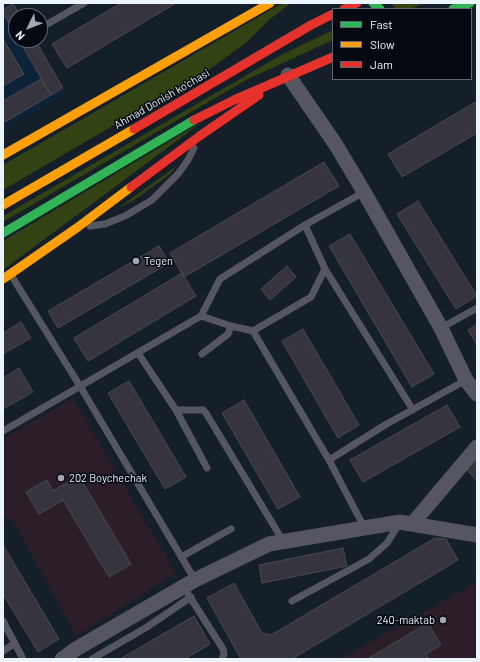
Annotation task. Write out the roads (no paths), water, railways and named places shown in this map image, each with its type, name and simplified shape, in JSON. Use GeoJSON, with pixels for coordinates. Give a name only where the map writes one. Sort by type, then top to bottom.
{"type":"FeatureCollection","features":[{"type":"Feature","properties":{"kind":"main road"},"geometry":{"type":"LineString","coordinates":[[3,155],[270,3]]}},
{"type":"Feature","properties":{"kind":"main road"},"geometry":{"type":"LineString","coordinates":[[346,8],[357,3]]}},
{"type":"Feature","properties":{"kind":"main road"},"geometry":{"type":"LineString","coordinates":[[457,8],[470,3]]}},
{"type":"Feature","properties":{"kind":"main road","name":"Ahmad Donish ko'chasi"},"geometry":{"type":"LineString","coordinates":[[3,205],[310,25],[332,14]]}},
{"type":"Feature","properties":{"kind":"main road"},"geometry":{"type":"LineString","coordinates":[[3,233],[204,114],[288,75],[332,57]]}},
{"type":"Feature","properties":{"kind":"main road"},"geometry":{"type":"LineString","coordinates":[[7,277],[78,227],[201,135],[288,75]]}},
{"type":"Feature","properties":{"kind":"street"},"geometry":{"type":"LineString","coordinates":[[288,75],[336,145],[364,192],[441,328],[466,380],[477,394]]}},
{"type":"Feature","properties":{"kind":"street"},"geometry":{"type":"LineString","coordinates":[[406,522],[477,447]]}},
{"type":"Feature","properties":{"kind":"street"},"geometry":{"type":"LineString","coordinates":[[62,659],[76,649],[269,544],[364,527],[406,522],[477,535]]}},
{"type":"Feature","properties":{"kind":"lane"},"geometry":{"type":"LineString","coordinates":[[48,24],[84,3]]}},
{"type":"Feature","properties":{"kind":"lane"},"geometry":{"type":"LineString","coordinates":[[78,227],[105,224],[125,216],[152,200],[178,174],[188,160],[201,135]]}},
{"type":"Feature","properties":{"kind":"lane"},"geometry":{"type":"LineString","coordinates":[[3,431],[200,316],[220,279],[305,225],[364,192]]}},
{"type":"Feature","properties":{"kind":"lane"},"geometry":{"type":"LineString","coordinates":[[305,225],[325,269],[413,410]]}},
{"type":"Feature","properties":{"kind":"lane"},"geometry":{"type":"LineString","coordinates":[[200,316],[253,331],[310,297],[325,269]]}},
{"type":"Feature","properties":{"kind":"lane"},"geometry":{"type":"LineString","coordinates":[[7,277],[80,386],[181,557],[190,588],[223,649],[225,657]]}},
{"type":"Feature","properties":{"kind":"lane"},"geometry":{"type":"LineString","coordinates":[[441,328],[477,308]]}},
{"type":"Feature","properties":{"kind":"lane"},"geometry":{"type":"LineString","coordinates":[[202,354],[228,334],[231,326]]}},
{"type":"Feature","properties":{"kind":"lane"},"geometry":{"type":"LineString","coordinates":[[253,331],[329,460],[364,527]]}},
{"type":"Feature","properties":{"kind":"lane"},"geometry":{"type":"LineString","coordinates":[[138,353],[176,410],[207,468]]}},
{"type":"Feature","properties":{"kind":"lane"},"geometry":{"type":"LineString","coordinates":[[329,460],[466,380]]}},
{"type":"Feature","properties":{"kind":"lane"},"geometry":{"type":"LineString","coordinates":[[176,410],[203,410],[206,413],[283,541]]}},
{"type":"Feature","properties":{"kind":"lane"},"geometry":{"type":"LineString","coordinates":[[292,602],[369,559],[387,543],[406,522]]}},
{"type":"Feature","properties":{"kind":"lane"},"geometry":{"type":"LineString","coordinates":[[181,557],[231,529]]}},
{"type":"Feature","properties":{"kind":"lane"},"geometry":{"type":"LineString","coordinates":[[92,659],[147,627],[190,588]]}},
{"type":"Feature","properties":{"kind":"lane"},"geometry":{"type":"LineString","coordinates":[[3,621],[23,659]]}},
{"type":"Feature","properties":{"kind":"lane"},"geometry":{"type":"LineString","coordinates":[[3,651],[15,643]]}},
{"type":"Feature","properties":{"kind":"place","name":"Tegen"},"geometry":{"type":"Point","coordinates":[136,261]}},
{"type":"Feature","properties":{"kind":"place","name":"202 Boychechak"},"geometry":{"type":"Point","coordinates":[61,478]}},
{"type":"Feature","properties":{"kind":"place","name":"240-maktab"},"geometry":{"type":"Point","coordinates":[443,620]}}]}
